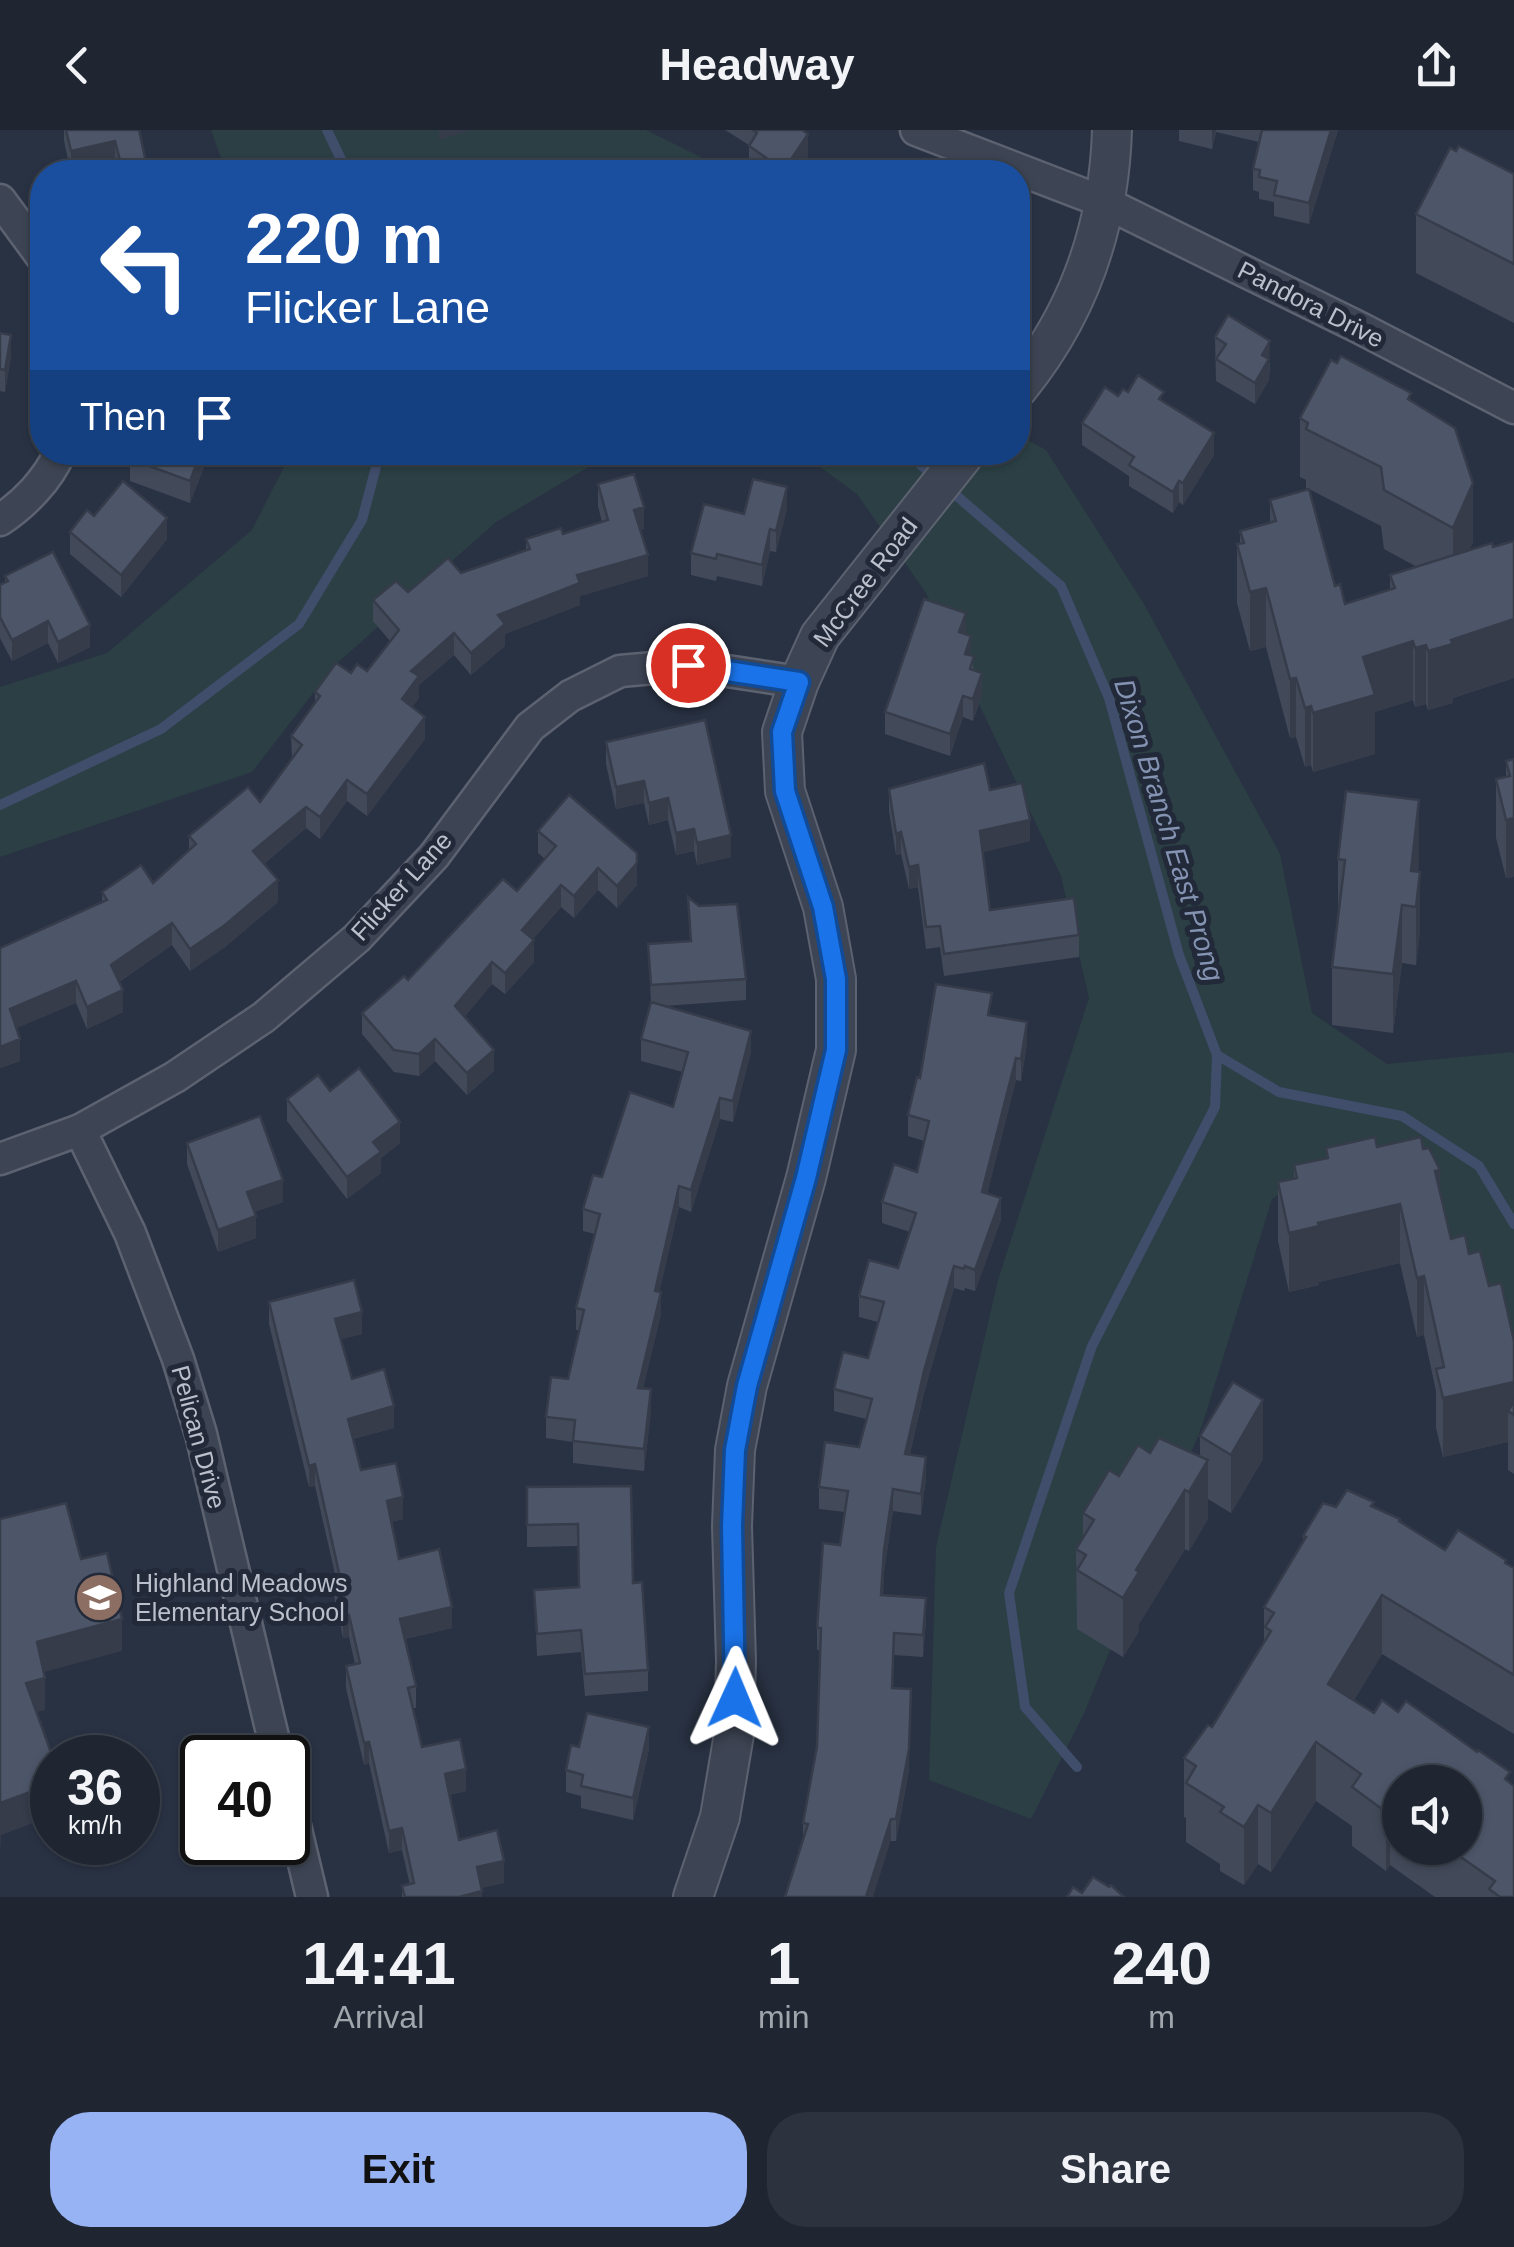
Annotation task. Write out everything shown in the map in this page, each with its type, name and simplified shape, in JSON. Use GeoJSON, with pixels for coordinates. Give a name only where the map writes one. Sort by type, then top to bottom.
{"type":"FeatureCollection","features":[{"type":"Feature","properties":{"kind":"street","name":"Pandora Drive"},"geometry":{"type":"LineString","coordinates":[[916,130],[994,160]]}},
{"type":"Feature","properties":{"kind":"street"},"geometry":{"type":"LineString","coordinates":[[1030,373],[1082,286],[1106,203],[1112,130]]}},
{"type":"Feature","properties":{"kind":"street","name":"Pandora Drive"},"geometry":{"type":"LineString","coordinates":[[1030,174],[1106,203],[1514,408]]}},
{"type":"Feature","properties":{"kind":"street"},"geometry":{"type":"LineString","coordinates":[[0,200],[30,241]]}},
{"type":"Feature","properties":{"kind":"street"},"geometry":{"type":"LineString","coordinates":[[0,520],[20,506],[54,465]]}},
{"type":"Feature","properties":{"kind":"street","name":"McCree Road"},"geometry":{"type":"LineString","coordinates":[[692,1897],[720,1817],[734,1734],[735,1450],[747,1386],[806,1178],[836,1050],[836,979],[823,907],[785,791],[782,732],[820,636],[956,465]]}},
{"type":"Feature","properties":{"kind":"street","name":"Flicker Lane"},"geometry":{"type":"LineString","coordinates":[[0,1160],[80,1130],[175,1077],[264,1017],[357,938],[434,856],[530,727],[570,696],[620,671],[688,665],[799,682]]}},
{"type":"Feature","properties":{"kind":"street","name":"Pelican Drive"},"geometry":{"type":"LineString","coordinates":[[80,1130],[130,1233],[178,1359],[201,1434],[273,1735]]}},
{"type":"Feature","properties":{"kind":"street"},"geometry":{"type":"LineString","coordinates":[[304,1865],[312,1897]]}},
{"type":"Feature","properties":{"kind":"green space"},"geometry":{"type":"Polygon","coordinates":[[[211,130],[646,130],[707,160],[222,160],[211,130]]]}},
{"type":"Feature","properties":{"kind":"green space"},"geometry":{"type":"Polygon","coordinates":[[[1030,441],[1046,450],[1144,604],[1280,854],[1312,1013],[1387,1064],[1514,1054],[1514,1353],[1321,1167],[1272,1199],[1202,1426],[1085,1711],[1031,1819],[929,1780],[936,1547],[998,1280],[1089,998],[1061,876],[926,593],[857,494],[817,465],[1030,465],[1030,441]]]}},
{"type":"Feature","properties":{"kind":"green space"},"geometry":{"type":"Polygon","coordinates":[[[285,465],[592,465],[496,522],[334,666],[252,772],[0,857],[0,687],[107,653],[252,530],[285,465]]]}},
{"type":"Feature","properties":{"kind":"building"},"geometry":{"type":"Polygon","coordinates":[[[66,130],[139,130],[145,160],[120,160],[115,141],[71,151],[66,130]]]}},
{"type":"Feature","properties":{"kind":"building"},"geometry":{"type":"Polygon","coordinates":[[[753,130],[802,130],[808,134],[791,160],[769,160],[749,146],[757,133],[753,130]]]}},
{"type":"Feature","properties":{"kind":"building"},"geometry":{"type":"Polygon","coordinates":[[[1262,130],[1331,130],[1309,203],[1274,195],[1277,181],[1259,177],[1260,170],[1253,169],[1262,130]]]}},
{"type":"Feature","properties":{"kind":"building"},"geometry":{"type":"Polygon","coordinates":[[[1459,146],[1514,174],[1514,264],[1416,214],[1450,148],[1456,151],[1459,146]]]}},
{"type":"Feature","properties":{"kind":"building"},"geometry":{"type":"Polygon","coordinates":[[[1228,315],[1270,341],[1262,355],[1269,359],[1255,383],[1216,359],[1226,344],[1215,337],[1228,315]]]}},
{"type":"Feature","properties":{"kind":"building"},"geometry":{"type":"Polygon","coordinates":[[[0,333],[11,335],[5,370],[0,369],[0,333]]]}},
{"type":"Feature","properties":{"kind":"building"},"geometry":{"type":"Polygon","coordinates":[[[1341,356],[1411,393],[1408,399],[1455,428],[1473,483],[1453,528],[1384,490],[1381,467],[1306,429],[1308,423],[1300,418],[1331,360],[1337,363],[1341,356]]]}},
{"type":"Feature","properties":{"kind":"building"},"geometry":{"type":"Polygon","coordinates":[[[1138,375],[1164,392],[1159,399],[1214,433],[1183,483],[1179,481],[1173,492],[1129,465],[1134,457],[1082,423],[1105,387],[1118,396],[1123,389],[1128,392],[1138,375]]]}},
{"type":"Feature","properties":{"kind":"building"},"geometry":{"type":"Polygon","coordinates":[[[146,465],[196,465],[190,481],[146,465]]]}},
{"type":"Feature","properties":{"kind":"building"},"geometry":{"type":"Polygon","coordinates":[[[634,474],[644,507],[634,510],[648,555],[577,575],[580,583],[498,615],[505,624],[471,653],[454,633],[411,671],[419,676],[402,699],[425,717],[367,794],[347,780],[320,817],[306,807],[253,851],[278,880],[190,949],[172,923],[111,965],[123,990],[87,1007],[76,981],[10,1009],[20,1039],[0,1047],[0,948],[107,900],[102,892],[141,865],[153,883],[196,844],[189,836],[248,787],[260,802],[302,745],[291,736],[320,696],[315,692],[336,663],[351,673],[357,664],[367,671],[399,630],[373,600],[396,581],[408,592],[448,558],[461,573],[530,549],[526,539],[561,528],[563,534],[608,520],[598,484],[634,474]]]}},
{"type":"Feature","properties":{"kind":"building"},"geometry":{"type":"Polygon","coordinates":[[[753,479],[787,487],[776,531],[770,529],[762,565],[717,554],[716,559],[691,553],[704,504],[744,514],[753,479]]]}},
{"type":"Feature","properties":{"kind":"building"},"geometry":{"type":"Polygon","coordinates":[[[123,481],[167,518],[121,575],[70,532],[87,510],[94,516],[123,481]]]}},
{"type":"Feature","properties":{"kind":"building"},"geometry":{"type":"Polygon","coordinates":[[[1309,489],[1335,586],[1340,584],[1345,604],[1395,588],[1390,575],[1492,543],[1493,547],[1514,541],[1514,619],[1428,651],[1426,645],[1415,648],[1413,641],[1363,657],[1375,695],[1313,713],[1311,706],[1305,708],[1296,678],[1290,679],[1266,588],[1250,592],[1237,544],[1244,543],[1240,531],[1276,521],[1270,500],[1309,489]]]}},
{"type":"Feature","properties":{"kind":"building"},"geometry":{"type":"Polygon","coordinates":[[[53,552],[90,625],[58,642],[48,621],[12,640],[0,617],[0,585],[8,581],[5,576],[53,552]]]}},
{"type":"Feature","properties":{"kind":"building"},"geometry":{"type":"Polygon","coordinates":[[[924,599],[966,613],[959,632],[971,636],[965,654],[974,656],[970,669],[982,673],[973,699],[963,696],[950,734],[885,712],[924,599]]]}},
{"type":"Feature","properties":{"kind":"building"},"geometry":{"type":"Polygon","coordinates":[[[705,720],[731,835],[697,843],[694,829],[676,833],[668,798],[649,803],[644,781],[616,787],[606,742],[705,720]]]}},
{"type":"Feature","properties":{"kind":"building"},"geometry":{"type":"Polygon","coordinates":[[[1514,759],[1514,818],[1506,820],[1496,779],[1510,776],[1506,761],[1514,759]]]}},
{"type":"Feature","properties":{"kind":"building"},"geometry":{"type":"Polygon","coordinates":[[[984,763],[990,790],[1022,783],[1030,820],[980,831],[990,910],[1074,898],[1079,935],[944,954],[940,926],[926,927],[918,865],[909,867],[901,832],[896,834],[889,789],[984,763]]]}},
{"type":"Feature","properties":{"kind":"building"},"geometry":{"type":"Polygon","coordinates":[[[1346,791],[1419,800],[1411,871],[1420,872],[1416,907],[1402,905],[1393,974],[1332,967],[1345,860],[1338,859],[1346,791]]]}},
{"type":"Feature","properties":{"kind":"building"},"geometry":{"type":"Polygon","coordinates":[[[569,795],[637,853],[637,863],[617,886],[598,868],[574,896],[561,885],[522,930],[534,940],[505,973],[492,962],[455,1006],[494,1050],[467,1073],[435,1039],[419,1054],[394,1050],[362,1013],[404,976],[408,980],[503,879],[517,891],[556,846],[538,831],[569,795]]]}},
{"type":"Feature","properties":{"kind":"building"},"geometry":{"type":"Polygon","coordinates":[[[688,897],[699,906],[737,904],[746,979],[651,985],[648,944],[691,941],[688,897]]]}},
{"type":"Feature","properties":{"kind":"building"},"geometry":{"type":"Polygon","coordinates":[[[936,984],[992,993],[988,1015],[1027,1022],[1021,1059],[1016,1058],[982,1192],[1001,1198],[975,1270],[954,1266],[924,1371],[905,1454],[926,1457],[921,1494],[893,1489],[881,1595],[926,1598],[923,1635],[894,1633],[892,1688],[911,1689],[909,1749],[896,1819],[891,1819],[866,1897],[785,1897],[808,1824],[803,1823],[817,1746],[821,1628],[817,1628],[823,1543],[840,1545],[848,1491],[819,1487],[825,1442],[859,1447],[872,1399],[834,1389],[843,1352],[868,1358],[884,1302],[859,1296],[869,1260],[898,1268],[916,1213],[882,1202],[894,1164],[917,1172],[929,1121],[908,1115],[917,1077],[920,1078],[936,984]]]}},
{"type":"Feature","properties":{"kind":"building"},"geometry":{"type":"Polygon","coordinates":[[[651,1002],[751,1031],[733,1101],[720,1098],[691,1190],[679,1186],[655,1291],[661,1292],[638,1388],[651,1389],[644,1449],[573,1441],[575,1420],[546,1417],[551,1377],[568,1379],[584,1310],[576,1308],[600,1214],[583,1209],[593,1175],[602,1177],[630,1092],[673,1107],[688,1052],[641,1039],[651,1002]]]}},
{"type":"Feature","properties":{"kind":"building"},"geometry":{"type":"Polygon","coordinates":[[[359,1068],[400,1122],[373,1142],[381,1152],[347,1177],[287,1099],[318,1075],[330,1091],[359,1068]]]}},
{"type":"Feature","properties":{"kind":"building"},"geometry":{"type":"Polygon","coordinates":[[[260,1116],[283,1180],[247,1192],[256,1216],[218,1230],[187,1143],[260,1116]]]}},
{"type":"Feature","properties":{"kind":"building"},"geometry":{"type":"Polygon","coordinates":[[[1375,1137],[1377,1147],[1421,1137],[1423,1149],[1429,1148],[1440,1170],[1435,1171],[1451,1239],[1465,1235],[1469,1254],[1480,1251],[1489,1286],[1501,1283],[1514,1341],[1514,1382],[1443,1398],[1436,1369],[1444,1367],[1424,1276],[1417,1278],[1400,1204],[1289,1233],[1278,1182],[1297,1178],[1294,1165],[1328,1158],[1326,1148],[1375,1137]]]}},
{"type":"Feature","properties":{"kind":"building"},"geometry":{"type":"Polygon","coordinates":[[[354,1280],[362,1312],[335,1319],[352,1379],[384,1369],[394,1406],[348,1419],[361,1470],[396,1463],[403,1497],[387,1501],[399,1559],[439,1549],[452,1607],[400,1619],[416,1686],[408,1688],[422,1747],[460,1739],[466,1769],[445,1774],[459,1840],[497,1830],[504,1861],[477,1867],[482,1891],[459,1897],[405,1897],[402,1886],[414,1883],[402,1828],[389,1831],[369,1742],[364,1743],[346,1666],[360,1663],[349,1615],[343,1617],[334,1574],[339,1573],[315,1464],[309,1466],[269,1302],[354,1280]]]}},
{"type":"Feature","properties":{"kind":"building"},"geometry":{"type":"Polygon","coordinates":[[[1233,1382],[1263,1400],[1231,1455],[1200,1436],[1233,1382]]]}},
{"type":"Feature","properties":{"kind":"building"},"geometry":{"type":"Polygon","coordinates":[[[1159,1438],[1208,1460],[1189,1492],[1185,1490],[1123,1598],[1077,1570],[1086,1555],[1076,1549],[1094,1520],[1083,1513],[1109,1470],[1119,1476],[1138,1445],[1150,1453],[1159,1438]]]}},
{"type":"Feature","properties":{"kind":"building"},"geometry":{"type":"Polygon","coordinates":[[[631,1486],[633,1583],[642,1582],[648,1670],[585,1674],[581,1630],[537,1634],[534,1590],[579,1587],[578,1524],[527,1525],[527,1487],[631,1486]]]}},
{"type":"Feature","properties":{"kind":"building"},"geometry":{"type":"Polygon","coordinates":[[[1347,1490],[1374,1502],[1371,1506],[1400,1519],[1445,1550],[1458,1530],[1514,1568],[1514,1675],[1382,1595],[1328,1684],[1374,1713],[1382,1700],[1398,1712],[1406,1701],[1510,1772],[1505,1779],[1514,1786],[1514,1897],[1500,1897],[1489,1889],[1495,1881],[1472,1865],[1482,1865],[1482,1765],[1382,1765],[1382,1809],[1352,1787],[1361,1774],[1316,1742],[1271,1813],[1258,1805],[1244,1827],[1220,1812],[1224,1807],[1186,1783],[1196,1766],[1184,1758],[1208,1725],[1212,1727],[1271,1631],[1265,1627],[1274,1613],[1264,1607],[1323,1503],[1336,1507],[1347,1490]]]}},
{"type":"Feature","properties":{"kind":"building"},"geometry":{"type":"Polygon","coordinates":[[[66,1503],[81,1559],[107,1553],[122,1619],[37,1642],[45,1678],[26,1683],[45,1735],[30,1735],[30,1792],[0,1803],[0,1519],[66,1503]]]}},
{"type":"Feature","properties":{"kind":"building"},"geometry":{"type":"Polygon","coordinates":[[[587,1713],[649,1727],[633,1798],[581,1786],[583,1775],[566,1770],[571,1745],[579,1747],[587,1713]]]}},
{"type":"Feature","properties":{"kind":"building"},"geometry":{"type":"Polygon","coordinates":[[[1093,1877],[1111,1885],[1124,1897],[1067,1897],[1073,1887],[1082,1893],[1093,1877]]]}},
{"type":"Feature","properties":{"kind":"waterway","name":"Dixon Branch East Prong"},"geometry":{"type":"LineString","coordinates":[[327,130],[341,160]]}},
{"type":"Feature","properties":{"kind":"waterway","name":"Dixon Branch East Prong"},"geometry":{"type":"LineString","coordinates":[[0,805],[161,729],[299,624],[362,520],[377,465]]}},
{"type":"Feature","properties":{"kind":"waterway","name":"Dixon Branch East Prong"},"geometry":{"type":"LineString","coordinates":[[921,465],[1061,586],[1109,698],[1179,955],[1217,1055],[1279,1092],[1402,1116],[1479,1166],[1514,1224]]}},
{"type":"Feature","properties":{"kind":"waterway","name":"Dixon Branch East Prong"},"geometry":{"type":"LineString","coordinates":[[1077,1767],[1025,1707],[1009,1593],[1092,1346],[1215,1107],[1217,1055]]}},
{"type":"Feature","properties":{"kind":"place","name":"Highland Meadows Elementary School"},"geometry":{"type":"Point","coordinates":[100,1597]}},
{"type":"Feature","properties":{"kind":"route"},"geometry":{"type":"LineString","coordinates":[[688,665],[799,682],[782,732],[785,791],[823,907],[836,979],[836,1050],[806,1178],[747,1386],[735,1450],[735,1698]]}}]}
